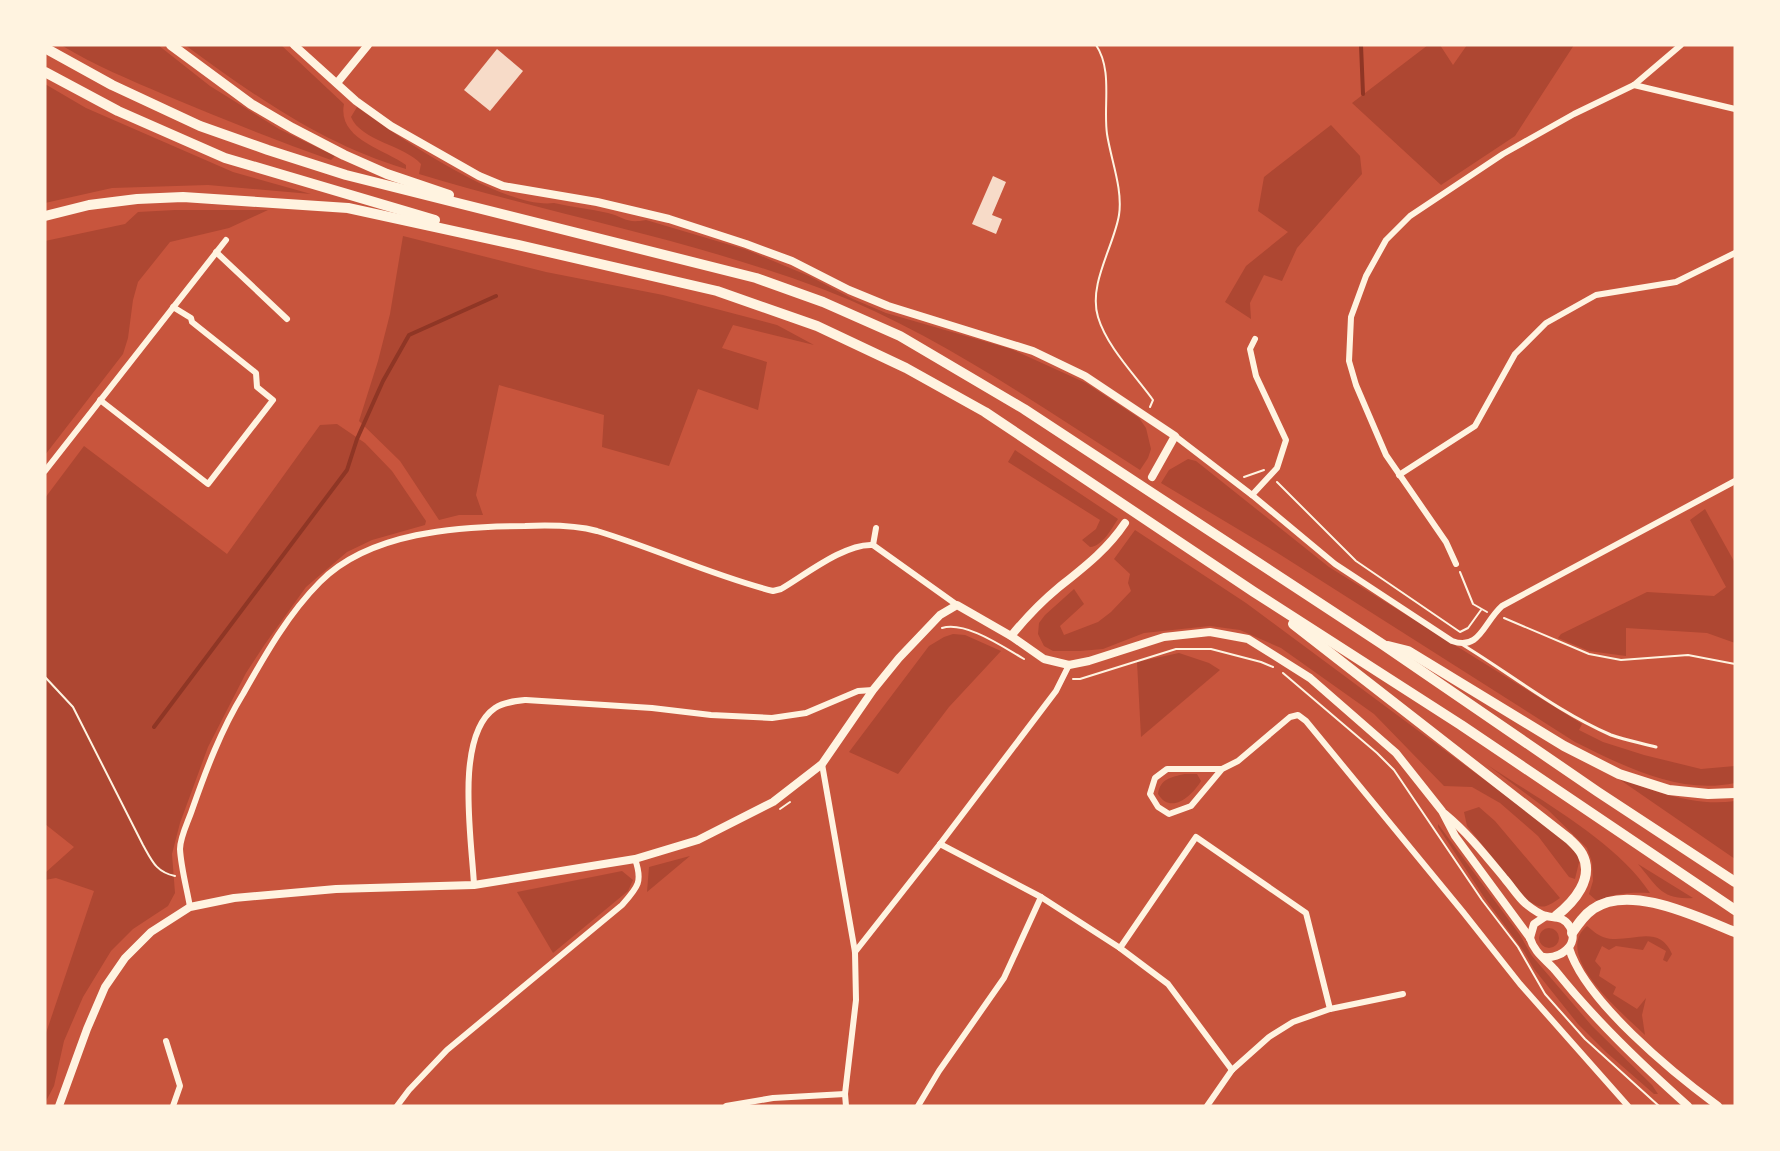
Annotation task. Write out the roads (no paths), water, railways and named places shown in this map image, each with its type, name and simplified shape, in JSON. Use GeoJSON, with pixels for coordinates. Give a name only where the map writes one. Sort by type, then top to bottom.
{"type":"FeatureCollection","features":[{"type":"Feature","properties":{"kind":"highway"},"geometry":{"type":"LineString","coordinates":[[171,45],[259,109],[344,155],[387,174],[452,196],[613,236],[657,253]]}},
{"type":"Feature","properties":{"kind":"highway"},"geometry":{"type":"LineString","coordinates":[[45,48],[112,85],[201,126],[268,150],[346,175],[756,279],[823,302],[900,336],[1024,409],[1382,644],[1598,792],[1735,882]]}},
{"type":"Feature","properties":{"kind":"highway"},"geometry":{"type":"LineString","coordinates":[[45,72],[118,111],[225,159],[518,245]]}},
{"type":"Feature","properties":{"kind":"highway"},"geometry":{"type":"LineString","coordinates":[[45,216],[89,206],[138,199],[183,197],[348,208],[717,291],[817,326],[906,368],[985,412],[1254,592],[1461,725],[1735,910]]}},
{"type":"Feature","properties":{"kind":"highway"},"geometry":{"type":"LineString","coordinates":[[1254,592],[1306,635],[1569,838],[1582,854],[1586,867],[1584,883],[1577,896],[1551,916]]}},
{"type":"Feature","properties":{"kind":"highway"},"geometry":{"type":"LineString","coordinates":[[1382,644],[1408,651],[1564,746],[1619,774],[1668,790],[1708,794],[1735,793]]}},
{"type":"Feature","properties":{"kind":"highway"},"geometry":{"type":"LineString","coordinates":[[1572,933],[1581,919],[1595,907],[1621,900],[1647,902],[1671,908],[1735,932]]}},
{"type":"Feature","properties":{"kind":"street"},"geometry":{"type":"LineString","coordinates":[[294,45],[356,101],[391,126],[459,166],[503,186],[597,202],[706,230],[792,261],[849,290],[888,306],[1033,351],[1085,376],[1176,436],[1335,564],[1452,641],[1463,645],[1473,642],[1493,614],[1514,599],[1735,481]]}},
{"type":"Feature","properties":{"kind":"street"},"geometry":{"type":"LineString","coordinates":[[337,83],[368,45]]}},
{"type":"Feature","properties":{"kind":"street"},"geometry":{"type":"LineString","coordinates":[[1456,564],[1446,542],[1386,455],[1356,385],[1349,361],[1351,318],[1366,276],[1386,240],[1410,216],[1503,154],[1575,114],[1634,85],[1681,45]]}},
{"type":"Feature","properties":{"kind":"street"},"geometry":{"type":"LineString","coordinates":[[1634,85],[1735,109]]}},
{"type":"Feature","properties":{"kind":"street"},"geometry":{"type":"LineString","coordinates":[[45,471],[226,240]]}},
{"type":"Feature","properties":{"kind":"street"},"geometry":{"type":"LineString","coordinates":[[216,252],[287,319]]}},
{"type":"Feature","properties":{"kind":"street"},"geometry":{"type":"LineString","coordinates":[[1399,476],[1475,426],[1515,354],[1546,323],[1596,295],[1677,282],[1735,253]]}},
{"type":"Feature","properties":{"kind":"street"},"geometry":{"type":"LineString","coordinates":[[100,400],[208,484],[273,400],[257,387],[256,373],[192,322],[191,318],[173,307]]}},
{"type":"Feature","properties":{"kind":"street"},"geometry":{"type":"LineString","coordinates":[[1252,495],[1277,468],[1286,440],[1256,376],[1250,349],[1255,339]]}},
{"type":"Feature","properties":{"kind":"street"},"geometry":{"type":"LineString","coordinates":[[1152,477],[1176,436]]}},
{"type":"Feature","properties":{"kind":"street"},"geometry":{"type":"LineString","coordinates":[[1011,636],[1055,590],[1100,555],[1125,523]]}},
{"type":"Feature","properties":{"kind":"street"},"geometry":{"type":"LineString","coordinates":[[190,907],[180,848],[205,771],[237,704],[268,651],[301,604],[321,581],[340,566],[369,551],[408,537],[484,526],[552,525],[595,530],[755,587],[773,591],[781,589],[842,553],[863,544],[873,545],[957,605],[1044,658],[1069,665],[1089,661],[1164,637],[1210,632],[1248,639],[1310,678],[1396,753],[1442,811],[1455,836],[1530,938],[1533,947],[1544,957],[1587,1010],[1635,1059],[1688,1106]]}},
{"type":"Feature","properties":{"kind":"street"},"geometry":{"type":"LineString","coordinates":[[873,545],[876,528]]}},
{"type":"Feature","properties":{"kind":"street"},"geometry":{"type":"LineString","coordinates":[[59,1106],[105,987],[125,958],[151,932],[190,907],[234,898],[336,889],[474,885],[635,859],[698,840],[773,802],[822,764],[898,658],[940,615],[957,605]]}},
{"type":"Feature","properties":{"kind":"street"},"geometry":{"type":"LineString","coordinates":[[855,952],[940,844],[1063,679],[1069,665]]}},
{"type":"Feature","properties":{"kind":"street"},"geometry":{"type":"LineString","coordinates":[[474,885],[468,778],[476,736],[483,722],[495,708],[510,701],[526,700],[652,708],[711,715],[772,717],[806,712],[858,692],[873,690]]}},
{"type":"Feature","properties":{"kind":"street"},"geometry":{"type":"LineString","coordinates":[[1222,769],[1167,770],[1155,778],[1150,794],[1158,807],[1169,814],[1191,806],[1222,769],[1238,761],[1290,717],[1298,715],[1306,721],[1520,984],[1628,1106]]}},
{"type":"Feature","properties":{"kind":"street"},"geometry":{"type":"LineString","coordinates":[[822,764],[855,952],[856,1000],[845,1094],[846,1106]]}},
{"type":"Feature","properties":{"kind":"street"},"geometry":{"type":"LineString","coordinates":[[1442,811],[1464,829],[1525,903],[1565,920],[1572,933],[1569,948],[1578,971],[1592,989],[1621,1022],[1670,1068],[1718,1106]]}},
{"type":"Feature","properties":{"kind":"street"},"geometry":{"type":"LineString","coordinates":[[1120,948],[1197,837],[1306,913],[1330,1009]]}},
{"type":"Feature","properties":{"kind":"street"},"geometry":{"type":"LineString","coordinates":[[940,844],[1041,897],[1120,948],[1168,984],[1232,1070]]}},
{"type":"Feature","properties":{"kind":"street"},"geometry":{"type":"LineString","coordinates":[[397,1106],[447,1050],[622,905],[639,883],[639,871],[635,859]]}},
{"type":"Feature","properties":{"kind":"street"},"geometry":{"type":"LineString","coordinates":[[918,1106],[939,1071],[1004,978],[1041,897]]}},
{"type":"Feature","properties":{"kind":"street"},"geometry":{"type":"LineString","coordinates":[[1530,938],[1534,924],[1551,916]]}},
{"type":"Feature","properties":{"kind":"street"},"geometry":{"type":"LineString","coordinates":[[1544,957],[1552,958],[1562,955],[1569,948]]}},
{"type":"Feature","properties":{"kind":"street"},"geometry":{"type":"LineString","coordinates":[[1207,1106],[1232,1070],[1269,1037],[1293,1022],[1330,1009],[1403,994]]}},
{"type":"Feature","properties":{"kind":"street"},"geometry":{"type":"LineString","coordinates":[[166,1041],[180,1086],[173,1106]]}},
{"type":"Feature","properties":{"kind":"street"},"geometry":{"type":"LineString","coordinates":[[726,1106],[773,1098],[845,1094]]}},
{"type":"Feature","properties":{"kind":"lane"},"geometry":{"type":"LineString","coordinates":[[1463,645],[1562,709],[1597,728],[1656,747]]}},
{"type":"Feature","properties":{"kind":"waterway"},"geometry":{"type":"LineString","coordinates":[[1361,45],[1363,94]]}},
{"type":"Feature","properties":{"kind":"waterway"},"geometry":{"type":"LineString","coordinates":[[154,727],[347,470],[357,439],[383,381],[409,335],[496,296]]}}]}
